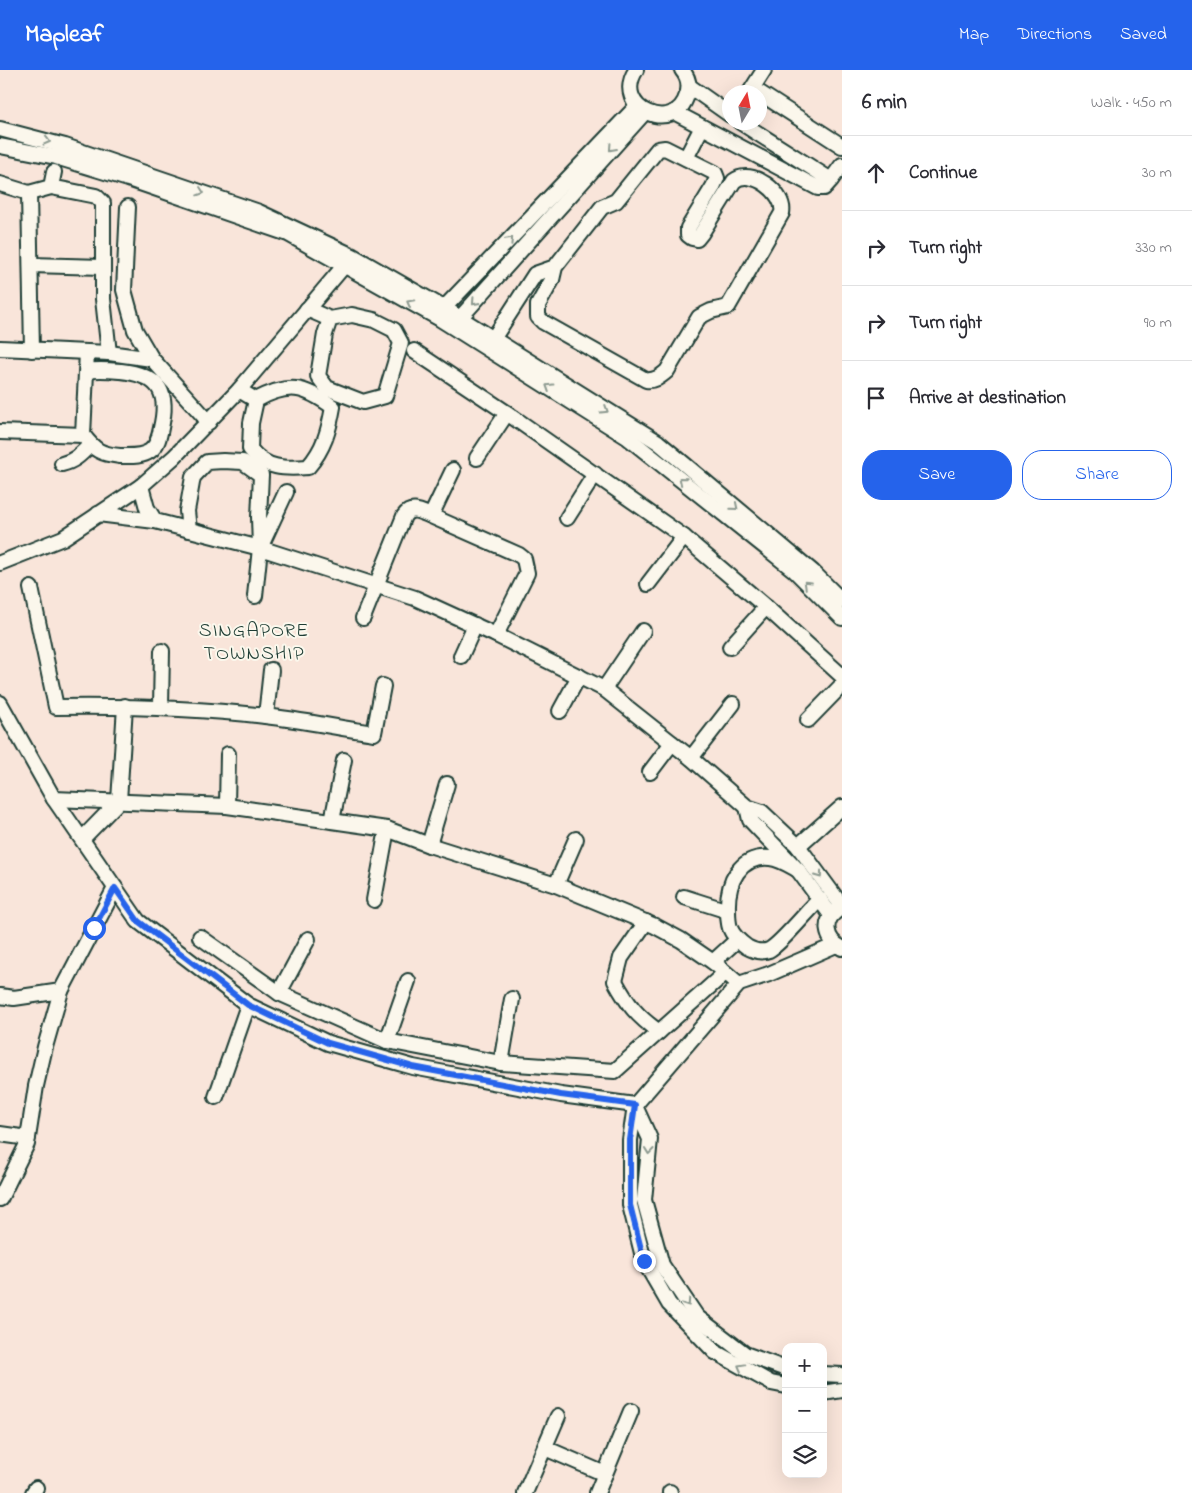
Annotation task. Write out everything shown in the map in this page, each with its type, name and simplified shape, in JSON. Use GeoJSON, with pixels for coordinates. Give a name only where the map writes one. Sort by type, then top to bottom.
{"type":"FeatureCollection","features":[{"type":"Feature","properties":{"kind":"street"},"geometry":{"type":"LineString","coordinates":[[631,72],[630,86],[632,96],[641,109],[655,116],[674,112],[685,101],[689,86],[686,75],[682,70]]}},
{"type":"Feature","properties":{"kind":"street"},"geometry":{"type":"LineString","coordinates":[[758,85],[764,70]]}},
{"type":"Feature","properties":{"kind":"street"},"geometry":{"type":"LineString","coordinates":[[689,86],[722,109]]}},
{"type":"Feature","properties":{"kind":"street"},"geometry":{"type":"LineString","coordinates":[[767,99],[842,146]]}},
{"type":"Feature","properties":{"kind":"street"},"geometry":{"type":"LineString","coordinates":[[444,308],[641,109]]}},
{"type":"Feature","properties":{"kind":"street"},"geometry":{"type":"LineString","coordinates":[[460,318],[641,109]]}},
{"type":"Feature","properties":{"kind":"street"},"geometry":{"type":"LineString","coordinates":[[674,112],[818,188],[824,188],[842,165]]}},
{"type":"Feature","properties":{"kind":"street"},"geometry":{"type":"LineString","coordinates":[[686,158],[702,127]]}},
{"type":"Feature","properties":{"kind":"street"},"geometry":{"type":"LineString","coordinates":[[0,130],[67,153],[259,212],[349,261],[444,308],[658,442],[813,572],[842,600]]}},
{"type":"Feature","properties":{"kind":"street"},"geometry":{"type":"LineString","coordinates":[[753,130],[831,180]]}},
{"type":"Feature","properties":{"kind":"street"},"geometry":{"type":"LineString","coordinates":[[0,146],[67,153]]}},
{"type":"Feature","properties":{"kind":"street"},"geometry":{"type":"LineString","coordinates":[[665,148],[686,158],[715,173],[717,178],[688,228],[688,235],[692,238],[697,239],[702,234],[734,181],[739,177],[747,176],[761,182],[776,194],[783,209],[728,307],[711,311],[699,317],[667,371],[660,377],[652,380],[646,380],[538,318],[538,305],[552,280],[555,267],[602,206],[616,201],[658,149],[665,148]]}},
{"type":"Feature","properties":{"kind":"street"},"geometry":{"type":"LineString","coordinates":[[51,187],[54,172]]}},
{"type":"Feature","properties":{"kind":"street"},"geometry":{"type":"LineString","coordinates":[[0,184],[28,193],[51,187],[96,196],[100,199],[104,207],[103,300],[109,353]]}},
{"type":"Feature","properties":{"kind":"street"},"geometry":{"type":"LineString","coordinates":[[28,193],[32,350]]}},
{"type":"Feature","properties":{"kind":"street"},"geometry":{"type":"LineString","coordinates":[[128,207],[124,290],[135,330],[152,359],[209,422]]}},
{"type":"Feature","properties":{"kind":"street"},"geometry":{"type":"LineString","coordinates":[[0,563],[63,538],[141,486],[174,457],[239,390],[349,261]]}},
{"type":"Feature","properties":{"kind":"street"},"geometry":{"type":"LineString","coordinates":[[349,261],[628,437],[794,570],[842,618]]}},
{"type":"Feature","properties":{"kind":"street"},"geometry":{"type":"LineString","coordinates":[[31,265],[103,266]]}},
{"type":"Feature","properties":{"kind":"street"},"geometry":{"type":"LineString","coordinates":[[493,339],[535,274],[555,267]]}},
{"type":"Feature","properties":{"kind":"street"},"geometry":{"type":"LineString","coordinates":[[307,309],[330,318],[352,315],[374,320],[394,330],[401,343],[384,396],[363,402],[327,388],[318,376],[325,334],[330,318]]}},
{"type":"Feature","properties":{"kind":"street"},"geometry":{"type":"LineString","coordinates":[[0,348],[109,353],[152,359]]}},
{"type":"Feature","properties":{"kind":"street"},"geometry":{"type":"LineString","coordinates":[[414,351],[507,413],[684,537],[766,607],[842,676]]}},
{"type":"Feature","properties":{"kind":"street"},"geometry":{"type":"LineString","coordinates":[[62,464],[78,457],[86,440],[86,371],[88,352]]}},
{"type":"Feature","properties":{"kind":"street"},"geometry":{"type":"LineString","coordinates":[[0,432],[86,440],[103,454],[133,457],[151,451],[158,441],[165,409],[162,392],[151,379],[134,373],[97,369],[86,371]]}},
{"type":"Feature","properties":{"kind":"street"},"geometry":{"type":"LineString","coordinates":[[296,388],[315,394],[334,406],[326,440],[318,456],[308,467],[283,469],[259,460],[250,449],[251,423],[256,400],[279,389],[296,388]]}},
{"type":"Feature","properties":{"kind":"street"},"geometry":{"type":"LineString","coordinates":[[239,390],[256,400]]}},
{"type":"Feature","properties":{"kind":"street"},"geometry":{"type":"LineString","coordinates":[[477,458],[507,413]]}},
{"type":"Feature","properties":{"kind":"street"},"geometry":{"type":"LineString","coordinates":[[189,530],[187,511],[193,476],[207,462],[243,462],[262,475],[259,517],[260,548],[255,596]]}},
{"type":"Feature","properties":{"kind":"street"},"geometry":{"type":"LineString","coordinates":[[431,516],[453,470]]}},
{"type":"Feature","properties":{"kind":"street"},"geometry":{"type":"LineString","coordinates":[[567,518],[595,474]]}},
{"type":"Feature","properties":{"kind":"street"},"geometry":{"type":"LineString","coordinates":[[141,486],[147,508],[155,521]]}},
{"type":"Feature","properties":{"kind":"street"},"geometry":{"type":"LineString","coordinates":[[260,548],[286,492]]}},
{"type":"Feature","properties":{"kind":"street"},"geometry":{"type":"LineString","coordinates":[[363,618],[407,512],[413,510],[431,516],[519,555],[524,559],[527,573],[496,634]]}},
{"type":"Feature","properties":{"kind":"street"},"geometry":{"type":"LineString","coordinates":[[98,514],[155,521],[260,548],[415,598],[496,634],[604,689],[672,743],[747,807],[762,812],[798,846],[838,910]]}},
{"type":"Feature","properties":{"kind":"street"},"geometry":{"type":"LineString","coordinates":[[648,584],[684,537]]}},
{"type":"Feature","properties":{"kind":"street"},"geometry":{"type":"LineString","coordinates":[[32,588],[56,707],[161,707],[266,716],[374,733],[383,686]]}},
{"type":"Feature","properties":{"kind":"street"},"geometry":{"type":"LineString","coordinates":[[730,647],[766,607]]}},
{"type":"Feature","properties":{"kind":"street"},"geometry":{"type":"LineString","coordinates":[[461,656],[475,625]]}},
{"type":"Feature","properties":{"kind":"street"},"geometry":{"type":"LineString","coordinates":[[604,689],[643,631]]}},
{"type":"Feature","properties":{"kind":"street"},"geometry":{"type":"LineString","coordinates":[[161,707],[162,651]]}},
{"type":"Feature","properties":{"kind":"street"},"geometry":{"type":"LineString","coordinates":[[266,716],[271,670]]}},
{"type":"Feature","properties":{"kind":"street"},"geometry":{"type":"LineString","coordinates":[[560,711],[579,676]]}},
{"type":"Feature","properties":{"kind":"street"},"geometry":{"type":"LineString","coordinates":[[808,720],[842,686]]}},
{"type":"Feature","properties":{"kind":"street"},"geometry":{"type":"LineString","coordinates":[[0,703],[54,798],[138,921],[248,1005],[328,1043],[413,1067],[561,1095],[635,1105]]}},
{"type":"Feature","properties":{"kind":"street"},"geometry":{"type":"LineString","coordinates":[[690,758],[733,704]]}},
{"type":"Feature","properties":{"kind":"street"},"geometry":{"type":"LineString","coordinates":[[82,840],[119,801],[125,706]]}},
{"type":"Feature","properties":{"kind":"street"},"geometry":{"type":"LineString","coordinates":[[650,772],[672,743]]}},
{"type":"Feature","properties":{"kind":"street"},"geometry":{"type":"LineString","coordinates":[[228,754],[228,806]]}},
{"type":"Feature","properties":{"kind":"street"},"geometry":{"type":"LineString","coordinates":[[332,821],[344,760]]}},
{"type":"Feature","properties":{"kind":"street"},"geometry":{"type":"LineString","coordinates":[[429,845],[447,784]]}},
{"type":"Feature","properties":{"kind":"street"},"geometry":{"type":"LineString","coordinates":[[54,798],[228,806],[387,829],[429,845],[556,885],[646,922],[681,940],[713,962],[738,984]]}},
{"type":"Feature","properties":{"kind":"street"},"geometry":{"type":"LineString","coordinates":[[747,807],[750,820],[798,870],[820,899],[838,910]]}},
{"type":"Feature","properties":{"kind":"street"},"geometry":{"type":"LineString","coordinates":[[798,846],[842,807]]}},
{"type":"Feature","properties":{"kind":"street"},"geometry":{"type":"LineString","coordinates":[[374,900],[387,829]]}},
{"type":"Feature","properties":{"kind":"street"},"geometry":{"type":"LineString","coordinates":[[556,885],[576,839]]}},
{"type":"Feature","properties":{"kind":"street"},"geometry":{"type":"LineString","coordinates":[[798,870],[784,862],[770,858],[751,860],[738,870],[730,885],[728,899],[729,927],[738,940],[754,951],[767,950],[776,945],[820,899]]}},
{"type":"Feature","properties":{"kind":"street"},"geometry":{"type":"LineString","coordinates":[[0,1199],[27,1144],[39,1071],[61,991],[115,888]]}},
{"type":"Feature","properties":{"kind":"street"},"geometry":{"type":"LineString","coordinates":[[684,897],[728,911]]}},
{"type":"Feature","properties":{"kind":"street"},"geometry":{"type":"LineString","coordinates":[[838,910],[827,928],[831,941],[839,947]]}},
{"type":"Feature","properties":{"kind":"street"},"geometry":{"type":"LineString","coordinates":[[646,922],[621,958],[615,981],[626,1002],[640,1018],[659,1032]]}},
{"type":"Feature","properties":{"kind":"street"},"geometry":{"type":"LineString","coordinates":[[200,937],[279,994],[387,1041],[501,1064],[615,1071],[725,973]]}},
{"type":"Feature","properties":{"kind":"street"},"geometry":{"type":"LineString","coordinates":[[279,994],[308,939]]}},
{"type":"Feature","properties":{"kind":"street"},"geometry":{"type":"LineString","coordinates":[[713,962],[738,940]]}},
{"type":"Feature","properties":{"kind":"street"},"geometry":{"type":"LineString","coordinates":[[782,1385],[771,1382],[715,1352],[669,1304],[644,1261],[630,1205],[630,1140],[635,1105],[738,984],[839,947]]}},
{"type":"Feature","properties":{"kind":"street"},"geometry":{"type":"LineString","coordinates":[[387,1041],[408,981]]}},
{"type":"Feature","properties":{"kind":"street"},"geometry":{"type":"LineString","coordinates":[[0,996],[14,998],[61,991]]}},
{"type":"Feature","properties":{"kind":"street"},"geometry":{"type":"LineString","coordinates":[[501,1064],[512,998]]}},
{"type":"Feature","properties":{"kind":"street"},"geometry":{"type":"LineString","coordinates":[[216,1097],[248,1005]]}},
{"type":"Feature","properties":{"kind":"street"},"geometry":{"type":"LineString","coordinates":[[635,1105],[650,1139],[644,1200],[662,1265],[697,1317],[745,1354],[782,1368]]}},
{"type":"Feature","properties":{"kind":"street"},"geometry":{"type":"LineString","coordinates":[[0,1134],[28,1138]]}},
{"type":"Feature","properties":{"kind":"street"},"geometry":{"type":"LineString","coordinates":[[827,1374],[842,1375]]}},
{"type":"Feature","properties":{"kind":"street"},"geometry":{"type":"LineString","coordinates":[[827,1392],[842,1390]]}},
{"type":"Feature","properties":{"kind":"street"},"geometry":{"type":"LineString","coordinates":[[597,1493],[631,1411]]}},
{"type":"Feature","properties":{"kind":"street"},"geometry":{"type":"LineString","coordinates":[[525,1493],[558,1416]]}},
{"type":"Feature","properties":{"kind":"street"},"geometry":{"type":"LineString","coordinates":[[544,1448],[605,1474]]}},
{"type":"Feature","properties":{"kind":"district","name":"SINGAPORE TOWNSHIP"},"geometry":{"type":"Point","coordinates":[254,642]}},
{"type":"Feature","properties":{"kind":"route"},"geometry":{"type":"LineString","coordinates":[[94,928],[115,888],[138,921],[248,1005],[328,1043],[413,1067],[561,1095],[635,1105],[630,1140],[630,1205],[644,1261]]}}]}
